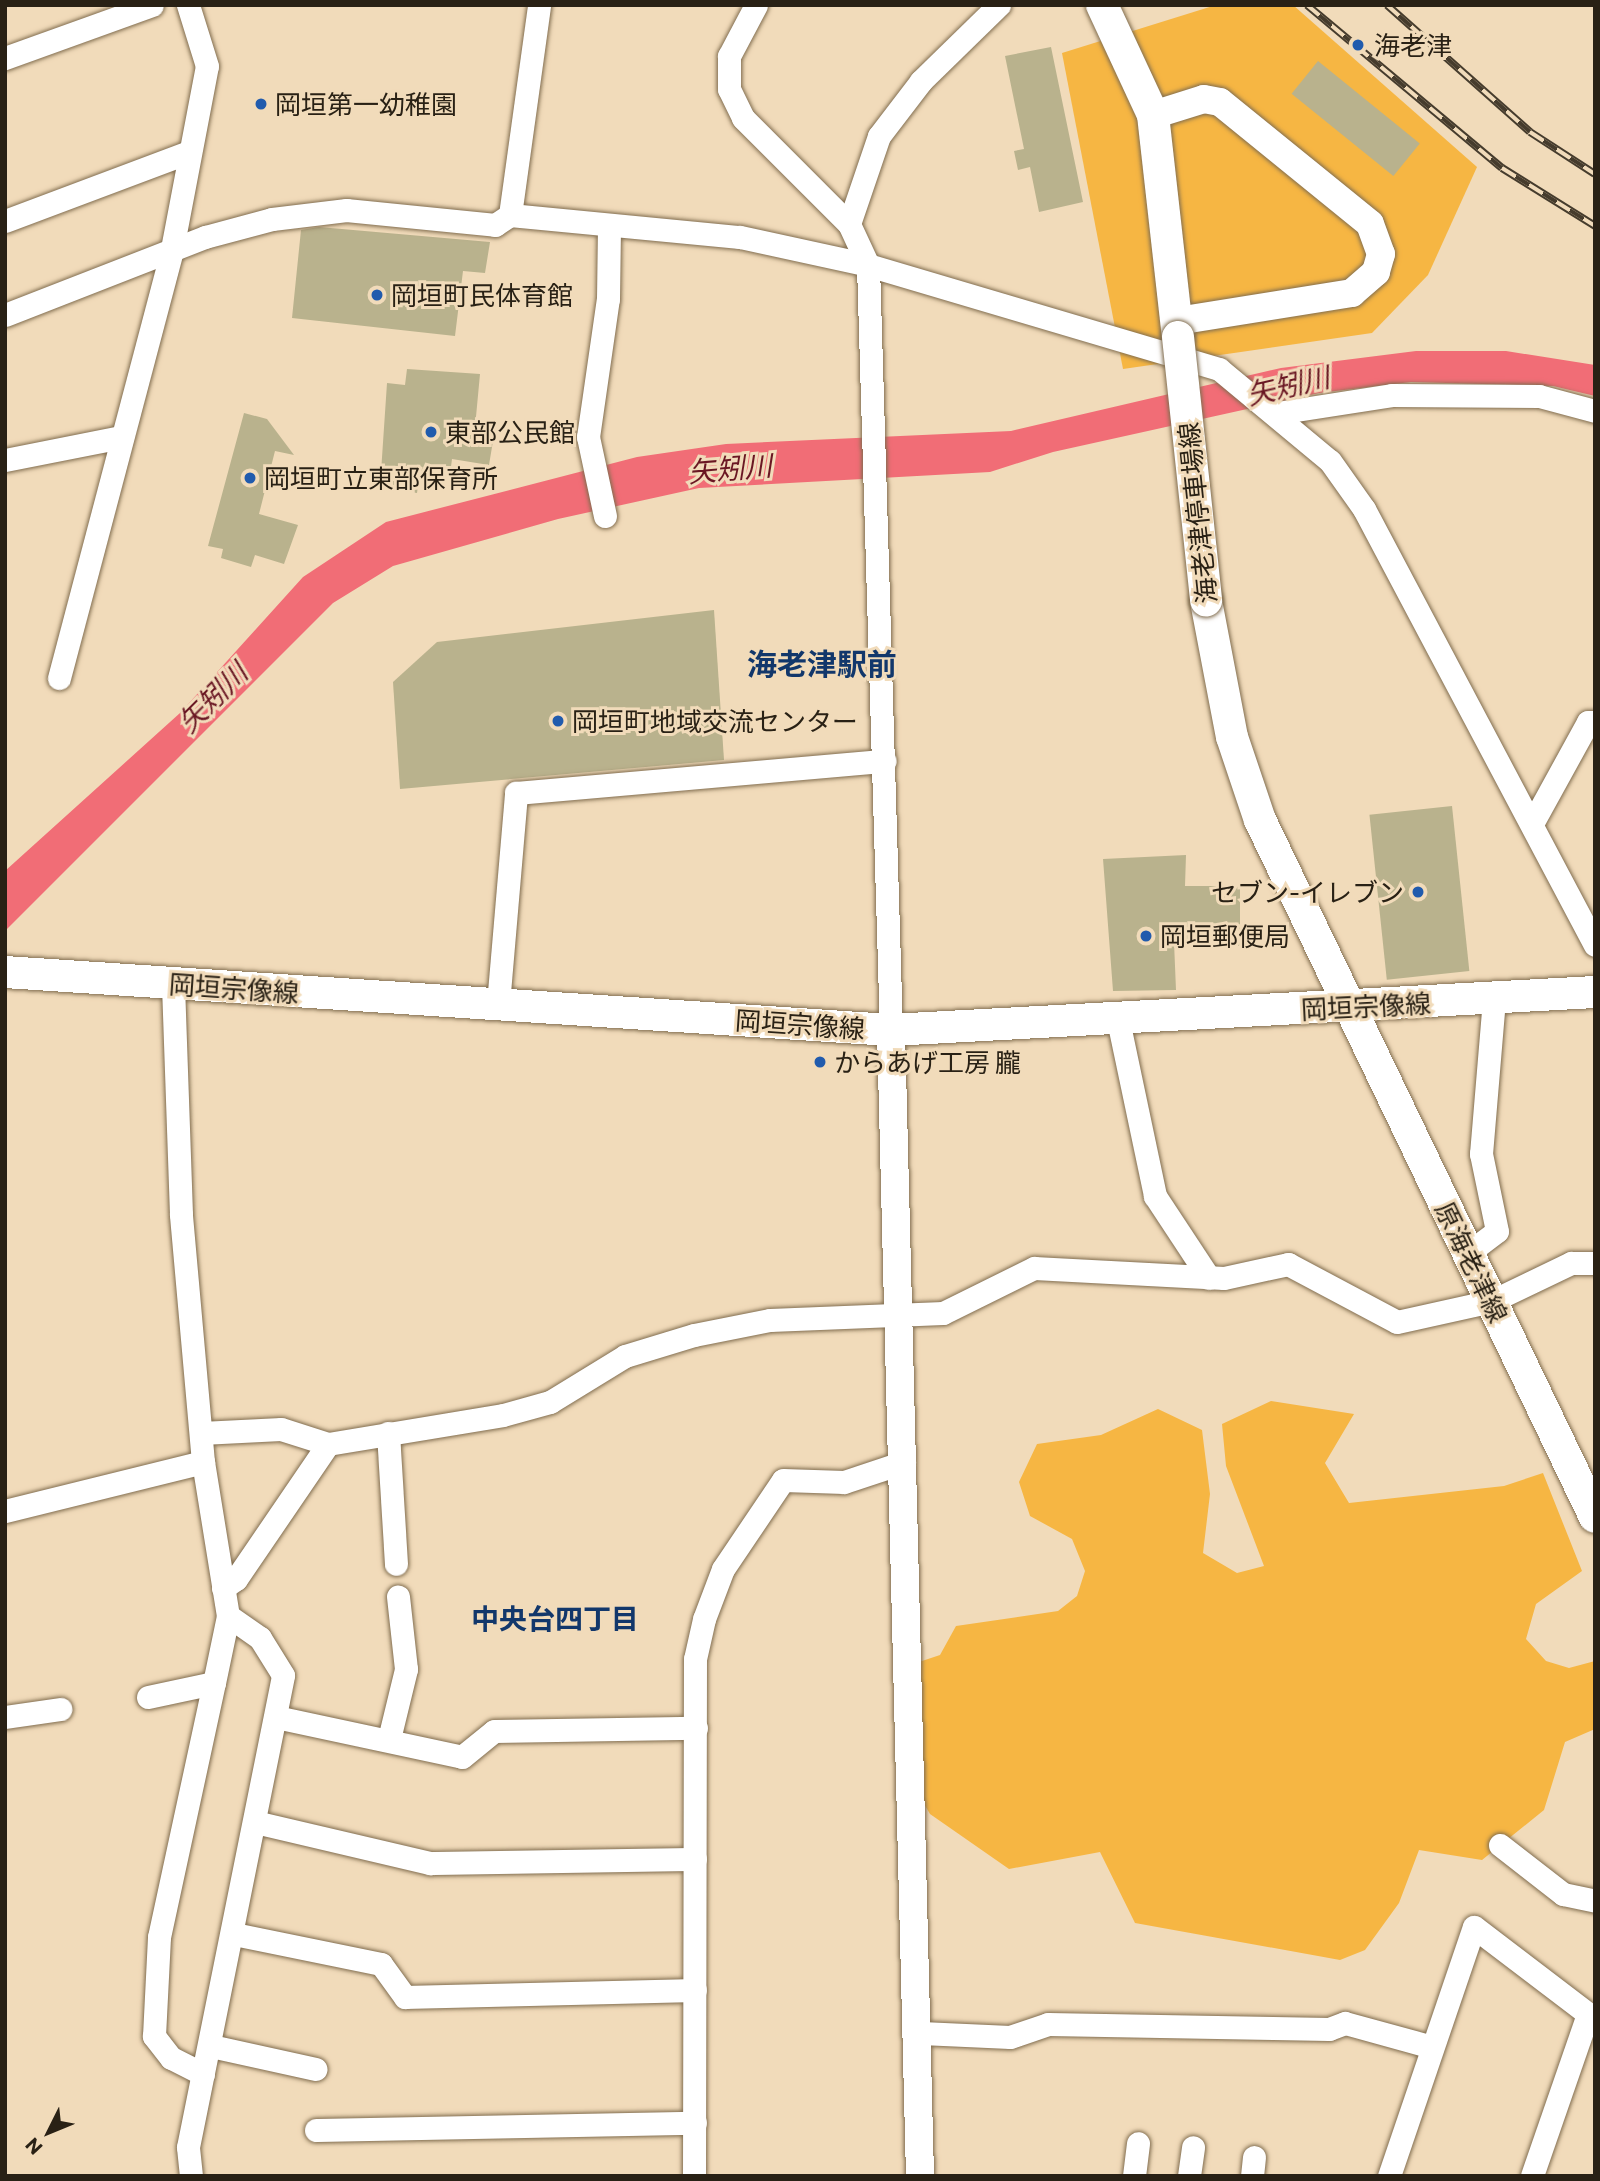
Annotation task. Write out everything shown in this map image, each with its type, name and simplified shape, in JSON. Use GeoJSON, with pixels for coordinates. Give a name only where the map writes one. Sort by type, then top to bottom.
{"type":"FeatureCollection","features":[{"type":"Feature","properties":{"kind":"main road","name":"海老津停車場線"},"geometry":{"type":"LineString","coordinates":[[1102,5],[1153,115],[1206,601],[1232,737],[1260,820],[1347,1008]]}},
{"type":"Feature","properties":{"kind":"main road","name":"岡垣宗像線"},"geometry":{"type":"LineString","coordinates":[[5,972],[891,1030],[1347,1008],[1595,992]]}},
{"type":"Feature","properties":{"kind":"main road","name":"原海老津線"},"geometry":{"type":"LineString","coordinates":[[1347,1008],[1595,1517]]}},
{"type":"Feature","properties":{"kind":"street"},"geometry":{"type":"LineString","coordinates":[[5,58],[152,5]]}},
{"type":"Feature","properties":{"kind":"street"},"geometry":{"type":"LineString","coordinates":[[510,215],[539,5]]}},
{"type":"Feature","properties":{"kind":"street"},"geometry":{"type":"LineString","coordinates":[[756,5],[729,56],[729,89],[743,118],[849,224],[868,265],[885,761],[921,2034],[920,2176]]}},
{"type":"Feature","properties":{"kind":"street"},"geometry":{"type":"LineString","coordinates":[[849,224],[879,136],[920,81],[999,5]]}},
{"type":"Feature","properties":{"kind":"street"},"geometry":{"type":"LineString","coordinates":[[59,678],[172,249],[207,66],[195,9]]}},
{"type":"Feature","properties":{"kind":"street"},"geometry":{"type":"LineString","coordinates":[[1153,115],[1204,99],[1220,102],[1370,224],[1381,254],[1376,272],[1352,293],[1178,329]]}},
{"type":"Feature","properties":{"kind":"street"},"geometry":{"type":"LineString","coordinates":[[5,221],[189,152]]}},
{"type":"Feature","properties":{"kind":"street"},"geometry":{"type":"LineString","coordinates":[[5,315],[172,249],[272,219],[346,210],[495,225],[510,215],[740,237],[868,265],[1219,369],[1277,413],[1330,461],[1364,509],[1533,822],[1595,945]]}},
{"type":"Feature","properties":{"kind":"street"},"geometry":{"type":"LineString","coordinates":[[605,516],[590,463],[609,226]]}},
{"type":"Feature","properties":{"kind":"street"},"geometry":{"type":"LineString","coordinates":[[1277,413],[1392,395],[1539,396],[1595,411]]}},
{"type":"Feature","properties":{"kind":"street"},"geometry":{"type":"LineString","coordinates":[[5,460],[121,438]]}},
{"type":"Feature","properties":{"kind":"street"},"geometry":{"type":"LineString","coordinates":[[1533,822],[1588,722],[1595,722]]}},
{"type":"Feature","properties":{"kind":"street"},"geometry":{"type":"LineString","coordinates":[[498,1004],[516,793],[885,761]]}},
{"type":"Feature","properties":{"kind":"street"},"geometry":{"type":"LineString","coordinates":[[173,984],[181,1214],[203,1462],[228,1616],[163,1912],[154,2036],[171,2058],[203,2074]]}},
{"type":"Feature","properties":{"kind":"street"},"geometry":{"type":"LineString","coordinates":[[1468,1253],[1496,1231],[1481,1154],[1494,999]]}},
{"type":"Feature","properties":{"kind":"street"},"geometry":{"type":"LineString","coordinates":[[1118,1020],[1155,1196],[1209,1278]]}},
{"type":"Feature","properties":{"kind":"street"},"geometry":{"type":"LineString","coordinates":[[201,1433],[281,1429],[328,1444],[550,1402],[625,1356],[721,1329],[770,1320],[943,1313],[1034,1268],[1209,1278],[1288,1264],[1397,1322],[1492,1301],[1571,1263],[1595,1263]]}},
{"type":"Feature","properties":{"kind":"street"},"geometry":{"type":"LineString","coordinates":[[387,1433],[396,1564]]}},
{"type":"Feature","properties":{"kind":"street"},"geometry":{"type":"LineString","coordinates":[[223,1588],[236,1580],[328,1444]]}},
{"type":"Feature","properties":{"kind":"street"},"geometry":{"type":"LineString","coordinates":[[5,1511],[203,1462]]}},
{"type":"Feature","properties":{"kind":"street"},"geometry":{"type":"LineString","coordinates":[[694,2176],[695,1659],[704,1619],[723,1569],[770,1491],[783,1480],[844,1482],[904,1462]]}},
{"type":"Feature","properties":{"kind":"street"},"geometry":{"type":"LineString","coordinates":[[389,1739],[406,1668],[398,1596]]}},
{"type":"Feature","properties":{"kind":"street"},"geometry":{"type":"LineString","coordinates":[[191,2176],[188,2147],[234,1934],[276,1717],[279,1665],[260,1638],[228,1616]]}},
{"type":"Feature","properties":{"kind":"street"},"geometry":{"type":"LineString","coordinates":[[148,1697],[214,1683]]}},
{"type":"Feature","properties":{"kind":"street"},"geometry":{"type":"LineString","coordinates":[[5,1717],[60,1709]]}},
{"type":"Feature","properties":{"kind":"street"},"geometry":{"type":"LineString","coordinates":[[276,1717],[389,1739],[462,1757],[494,1731],[696,1728]]}},
{"type":"Feature","properties":{"kind":"street"},"geometry":{"type":"LineString","coordinates":[[255,1822],[430,1863],[695,1859]]}},
{"type":"Feature","properties":{"kind":"street"},"geometry":{"type":"LineString","coordinates":[[1500,1845],[1563,1894],[1595,1901]]}},
{"type":"Feature","properties":{"kind":"street"},"geometry":{"type":"LineString","coordinates":[[1389,2176],[1474,1927],[1588,2014],[1532,2176]]}},
{"type":"Feature","properties":{"kind":"street"},"geometry":{"type":"LineString","coordinates":[[234,1934],[382,1964],[405,1997],[695,1990]]}},
{"type":"Feature","properties":{"kind":"street"},"geometry":{"type":"LineString","coordinates":[[921,2034],[954,2030],[1010,2037],[1048,2024],[1329,2029],[1345,2023],[1432,2047]]}},
{"type":"Feature","properties":{"kind":"street"},"geometry":{"type":"LineString","coordinates":[[211,2046],[316,2069]]}},
{"type":"Feature","properties":{"kind":"street"},"geometry":{"type":"LineString","coordinates":[[316,2130],[695,2123]]}},
{"type":"Feature","properties":{"kind":"street"},"geometry":{"type":"LineString","coordinates":[[1135,2176],[1138,2143]]}},
{"type":"Feature","properties":{"kind":"street"},"geometry":{"type":"LineString","coordinates":[[1189,2176],[1194,2147]]}},
{"type":"Feature","properties":{"kind":"shaded area"},"geometry":{"type":"Polygon","coordinates":[[[1216,5],[1293,5],[1477,167],[1428,275],[1372,333],[1123,369],[1062,53],[1216,5]]]}},
{"type":"Feature","properties":{"kind":"shaded area"},"geometry":{"type":"Polygon","coordinates":[[[1271,1401],[1354,1414],[1325,1463],[1349,1503],[1504,1486],[1543,1473],[1582,1571],[1536,1604],[1526,1639],[1546,1661],[1569,1668],[1595,1661],[1595,1729],[1565,1742],[1544,1810],[1482,1860],[1419,1850],[1399,1903],[1365,1950],[1340,1960],[1135,1923],[1100,1852],[1009,1869],[930,1814],[917,1792],[916,1663],[940,1655],[956,1626],[1058,1611],[1077,1596],[1085,1571],[1072,1539],[1030,1516],[1019,1482],[1037,1444],[1101,1435],[1158,1409],[1202,1430],[1210,1494],[1203,1553],[1237,1573],[1264,1566],[1226,1466],[1222,1424],[1271,1401]]]}},
{"type":"Feature","properties":{"kind":"water","name":"矢矧川"},"geometry":{"type":"Polygon","coordinates":[[[1416,351],[1506,351],[1595,365],[1595,396],[1553,386],[1411,382],[1319,393],[1053,452],[990,472],[699,488],[558,519],[393,566],[333,603],[5,931],[5,871],[180,713],[303,577],[386,522],[637,457],[726,444],[1011,431],[1281,368],[1416,351]]]}},
{"type":"Feature","properties":{"kind":"building"},"geometry":{"type":"Polygon","coordinates":[[[1051,47],[1083,202],[1039,212],[1030,167],[1018,170],[1014,151],[1024,149],[1005,56],[1051,47]]]}},
{"type":"Feature","properties":{"kind":"building"},"geometry":{"type":"Polygon","coordinates":[[[1318,61],[1420,143],[1393,176],[1292,94],[1318,61]]]}},
{"type":"Feature","properties":{"kind":"building","name":"岡垣町民体育館"},"geometry":{"type":"Polygon","coordinates":[[[319,227],[490,242],[485,273],[463,271],[455,336],[292,318],[301,230],[319,227]]]}},
{"type":"Feature","properties":{"kind":"building","name":"東部公民館"},"geometry":{"type":"Polygon","coordinates":[[[407,369],[480,374],[474,438],[493,441],[489,465],[452,459],[450,474],[420,471],[417,493],[380,487],[387,383],[405,385],[407,369]]]}},
{"type":"Feature","properties":{"kind":"building","name":"岡垣町立東部保育所"},"geometry":{"type":"Polygon","coordinates":[[[244,413],[267,419],[294,455],[275,451],[259,514],[298,525],[284,564],[255,555],[251,567],[221,558],[223,549],[208,546],[244,413]]]}},
{"type":"Feature","properties":{"kind":"building","name":"岡垣町地域交流センター"},"geometry":{"type":"Polygon","coordinates":[[[714,610],[724,760],[400,789],[393,682],[437,642],[714,610]]]}},
{"type":"Feature","properties":{"kind":"building","name":"セブン-イレブン"},"geometry":{"type":"Polygon","coordinates":[[[1452,806],[1469,971],[1387,980],[1369,815],[1452,806]]]}},
{"type":"Feature","properties":{"kind":"building","name":"岡垣郵便局"},"geometry":{"type":"Polygon","coordinates":[[[1186,855],[1185,886],[1240,886],[1240,946],[1174,942],[1176,990],[1113,991],[1103,859],[1186,855]]]}},
{"type":"Feature","properties":{"kind":"railway"},"geometry":{"type":"LineString","coordinates":[[1307,5],[1502,168],[1595,226]]}},
{"type":"Feature","properties":{"kind":"railway"},"geometry":{"type":"LineString","coordinates":[[1387,5],[1530,132],[1595,174]]}},
{"type":"Feature","properties":{"kind":"place","name":"海老津"},"geometry":{"type":"Point","coordinates":[1358,45]}},
{"type":"Feature","properties":{"kind":"place","name":"岡垣第一幼稚園"},"geometry":{"type":"Point","coordinates":[261,104]}},
{"type":"Feature","properties":{"kind":"place","name":"岡垣町民体育館"},"geometry":{"type":"Point","coordinates":[377,295]}},
{"type":"Feature","properties":{"kind":"place","name":"東部公民館"},"geometry":{"type":"Point","coordinates":[431,432]}},
{"type":"Feature","properties":{"kind":"place","name":"岡垣町立東部保育所"},"geometry":{"type":"Point","coordinates":[250,478]}},
{"type":"Feature","properties":{"kind":"place","name":"岡垣町地域交流センター"},"geometry":{"type":"Point","coordinates":[558,721]}},
{"type":"Feature","properties":{"kind":"place","name":"セブン-イレブン"},"geometry":{"type":"Point","coordinates":[1418,892]}},
{"type":"Feature","properties":{"kind":"place","name":"岡垣郵便局"},"geometry":{"type":"Point","coordinates":[1146,936]}},
{"type":"Feature","properties":{"kind":"place","name":"からあげ工房 朧"},"geometry":{"type":"Point","coordinates":[820,1062]}},
{"type":"Feature","properties":{"kind":"district","name":"海老津駅前"},"geometry":{"type":"Point","coordinates":[822,663]}},
{"type":"Feature","properties":{"kind":"district","name":"中央台四丁目"},"geometry":{"type":"Point","coordinates":[555,1618]}}]}
